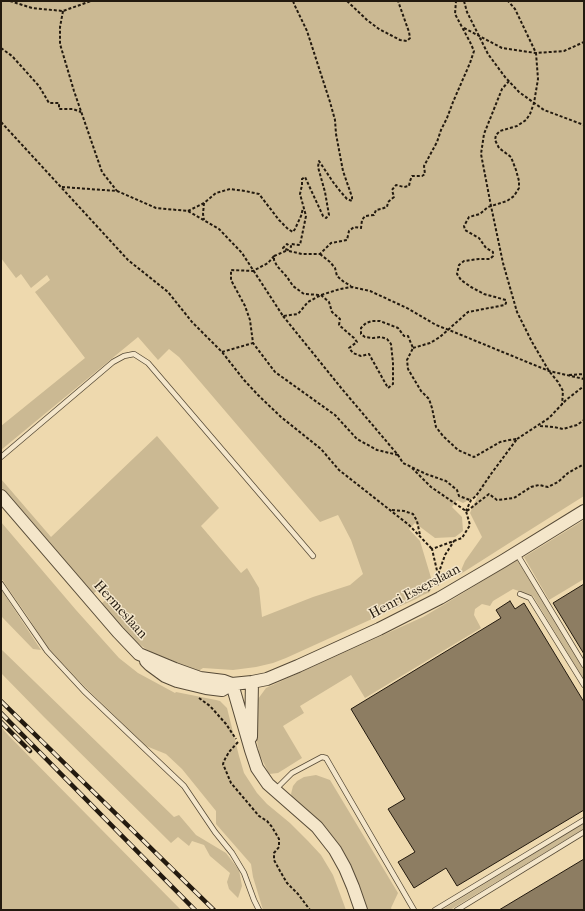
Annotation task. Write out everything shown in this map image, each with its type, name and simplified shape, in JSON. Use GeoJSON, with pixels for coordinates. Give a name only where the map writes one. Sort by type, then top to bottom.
{"type":"FeatureCollection","features":[{"type":"Feature","properties":{"kind":"street","name":"Hermeslaan"},"geometry":{"type":"LineString","coordinates":[[1,496],[118,632],[150,665],[165,676],[177,681],[206,688],[222,690],[232,684]]}},
{"type":"Feature","properties":{"kind":"street","name":"Henri Esserslaan"},"geometry":{"type":"LineString","coordinates":[[252,682],[267,679],[298,666],[379,629],[440,598],[584,511]]}},
{"type":"Feature","properties":{"kind":"street"},"geometry":{"type":"LineString","coordinates":[[251,750],[252,682],[232,684],[251,750],[257,768],[268,784],[317,827],[335,850],[348,874],[360,910]]}},
{"type":"Feature","properties":{"kind":"lane"},"geometry":{"type":"LineString","coordinates":[[1,457],[113,362],[124,356],[134,354],[148,363],[313,556]]}},
{"type":"Feature","properties":{"kind":"lane"},"geometry":{"type":"LineString","coordinates":[[516,553],[584,665]]}},
{"type":"Feature","properties":{"kind":"lane"},"geometry":{"type":"LineString","coordinates":[[1,584],[47,651],[84,691],[184,786],[215,832],[232,853],[244,873],[259,910]]}},
{"type":"Feature","properties":{"kind":"lane"},"geometry":{"type":"LineString","coordinates":[[520,594],[530,598],[584,685]]}},
{"type":"Feature","properties":{"kind":"lane"},"geometry":{"type":"LineString","coordinates":[[275,790],[292,773],[322,757],[326,758],[414,910]]}},
{"type":"Feature","properties":{"kind":"lane"},"geometry":{"type":"LineString","coordinates":[[435,910],[584,820]]}},
{"type":"Feature","properties":{"kind":"lane"},"geometry":{"type":"LineString","coordinates":[[457,910],[584,832]]}},
{"type":"Feature","properties":{"kind":"path"},"geometry":{"type":"LineString","coordinates":[[10,1],[32,8],[63,11],[91,1]]}},
{"type":"Feature","properties":{"kind":"path"},"geometry":{"type":"LineString","coordinates":[[293,1],[307,31],[330,102],[335,120],[343,171],[352,201],[347,199],[340,191],[319,161],[318,167],[325,192],[328,215],[326,218],[323,216],[305,176],[302,179],[300,194],[306,216],[300,245],[292,244],[291,247],[287,244],[283,248],[302,254],[320,254],[333,265],[337,276],[352,287],[370,291],[407,308],[436,325],[549,371],[584,379]]}},
{"type":"Feature","properties":{"kind":"path"},"geometry":{"type":"LineString","coordinates":[[347,1],[379,29],[407,42],[410,38],[409,32],[398,1]]}},
{"type":"Feature","properties":{"kind":"path"},"geometry":{"type":"LineString","coordinates":[[320,254],[331,243],[347,240],[349,231],[354,227],[362,228],[362,220],[365,216],[374,215],[376,210],[387,207],[388,202],[394,197],[392,190],[396,185],[404,187],[409,186],[412,176],[422,176],[425,174],[424,166],[437,142],[474,51],[455,14],[456,1]]}},
{"type":"Feature","properties":{"kind":"path"},"geometry":{"type":"LineString","coordinates":[[464,1],[467,12],[488,54],[519,92],[544,110],[584,125]]}},
{"type":"Feature","properties":{"kind":"path"},"geometry":{"type":"LineString","coordinates":[[508,1],[515,9],[536,53],[538,79],[534,103],[526,120],[517,126],[500,131],[496,135],[495,140],[499,148],[511,157],[519,181],[519,188],[514,196],[507,201],[491,206],[480,214],[469,216],[464,226],[465,230],[479,238],[486,248],[493,252],[493,256],[490,259],[464,261],[459,265],[458,274],[461,280],[471,288],[484,294],[506,300],[506,303],[505,305],[468,312],[440,337],[430,343],[413,348],[407,360],[408,369],[421,391],[429,399],[436,427],[458,450],[474,457],[500,442],[517,439]]}},
{"type":"Feature","properties":{"kind":"path"},"geometry":{"type":"LineString","coordinates":[[63,11],[60,27],[60,44],[74,91],[102,172],[117,191]]}},
{"type":"Feature","properties":{"kind":"path"},"geometry":{"type":"LineString","coordinates":[[462,28],[502,48],[536,53],[564,51],[584,42]]}},
{"type":"Feature","properties":{"kind":"path"},"geometry":{"type":"LineString","coordinates":[[1,48],[12,56],[39,86],[49,103],[59,103],[59,109],[73,109],[81,112]]}},
{"type":"Feature","properties":{"kind":"path"},"geometry":{"type":"LineString","coordinates":[[509,81],[502,89],[484,134],[481,154],[503,263],[517,312],[532,342],[563,391],[562,405]]}},
{"type":"Feature","properties":{"kind":"path"},"geometry":{"type":"LineString","coordinates":[[1,122],[128,260],[168,292],[192,322],[222,352],[244,380],[281,418],[321,449],[339,470],[409,525],[432,548],[438,575],[438,586]]}},
{"type":"Feature","properties":{"kind":"path"},"geometry":{"type":"LineString","coordinates":[[61,187],[117,191],[156,208],[188,211],[220,229],[242,253],[283,316],[403,463],[426,474],[446,481],[456,490],[459,496],[471,500]]}},
{"type":"Feature","properties":{"kind":"path"},"geometry":{"type":"LineString","coordinates":[[188,211],[204,203],[216,193],[230,189],[245,191],[258,194],[279,220],[293,232],[301,216],[303,207]]}},
{"type":"Feature","properties":{"kind":"path"},"geometry":{"type":"LineString","coordinates":[[204,203],[204,220]]}},
{"type":"Feature","properties":{"kind":"path"},"geometry":{"type":"LineString","coordinates":[[288,250],[274,256],[268,263],[253,271],[231,270],[231,280],[246,306],[250,320],[253,343],[275,372],[334,415],[357,439],[377,450],[398,455]]}},
{"type":"Feature","properties":{"kind":"path"},"geometry":{"type":"LineString","coordinates":[[274,256],[277,266],[293,286],[304,294],[321,296],[329,302],[332,312],[340,319],[339,325],[357,342],[350,348],[353,353],[361,356],[369,354],[388,388],[393,384],[391,344],[381,337],[365,337],[361,334],[361,328],[366,323],[380,321],[398,328],[404,336],[408,336],[413,348]]}},
{"type":"Feature","properties":{"kind":"path"},"geometry":{"type":"LineString","coordinates":[[283,316],[298,314],[308,302],[340,289],[352,287]]}},
{"type":"Feature","properties":{"kind":"path"},"geometry":{"type":"LineString","coordinates":[[222,352],[253,343]]}},
{"type":"Feature","properties":{"kind":"path"},"geometry":{"type":"LineString","coordinates":[[568,376],[584,374]]}},
{"type":"Feature","properties":{"kind":"path"},"geometry":{"type":"LineString","coordinates":[[466,511],[471,500],[476,496],[517,439],[538,426],[566,400],[584,386]]}},
{"type":"Feature","properties":{"kind":"path"},"geometry":{"type":"LineString","coordinates":[[538,426],[563,429],[577,425],[584,420]]}},
{"type":"Feature","properties":{"kind":"path"},"geometry":{"type":"LineString","coordinates":[[466,511],[490,494],[497,500],[514,498],[531,486],[539,485],[548,487],[584,464]]}},
{"type":"Feature","properties":{"kind":"path"},"geometry":{"type":"LineString","coordinates":[[410,466],[430,487],[466,511],[470,524],[462,538],[432,548]]}},
{"type":"Feature","properties":{"kind":"path"},"geometry":{"type":"LineString","coordinates":[[391,510],[404,511],[413,514],[417,521],[420,536]]}},
{"type":"Feature","properties":{"kind":"path"},"geometry":{"type":"LineString","coordinates":[[426,592],[431,587],[438,575],[445,555],[454,541]]}},
{"type":"Feature","properties":{"kind":"path"},"geometry":{"type":"LineString","coordinates":[[437,591],[444,587]]}},
{"type":"Feature","properties":{"kind":"path"},"geometry":{"type":"LineString","coordinates":[[198,698],[210,706],[226,724],[238,742],[229,752],[223,764],[231,783],[259,816],[267,821],[272,827],[279,839],[279,847],[274,853],[274,860],[288,883],[310,910]]}},
{"type":"Feature","properties":{"kind":"shaded area"},"geometry":{"type":"Polygon","coordinates":[[[1,1],[584,1],[584,496],[459,575],[465,561],[482,537],[470,513],[478,495],[463,503],[457,500],[452,507],[462,517],[463,531],[455,537],[435,538],[415,523],[409,529],[420,541],[432,581],[430,592],[273,663],[233,670],[203,668],[200,670],[199,674],[178,667],[135,641],[101,604],[111,595],[103,585],[92,595],[1,487],[1,479],[51,537],[157,436],[219,508],[201,526],[241,573],[247,568],[259,588],[262,617],[313,597],[350,585],[363,574],[351,540],[338,515],[320,522],[179,357],[169,349],[158,360],[138,337],[1,450],[1,426],[85,358],[35,292],[50,280],[47,275],[31,288],[21,274],[16,278],[1,258],[1,1]]]}},
{"type":"Feature","properties":{"kind":"shaded area"},"geometry":{"type":"Polygon","coordinates":[[[584,520],[584,579],[549,600],[524,557],[584,520]]]}},
{"type":"Feature","properties":{"kind":"shaded area"},"geometry":{"type":"Polygon","coordinates":[[[1,522],[119,658],[138,673],[175,693],[220,701],[227,708],[244,773],[257,793],[267,804],[290,823],[321,855],[333,875],[346,910],[263,910],[253,877],[251,864],[216,824],[216,811],[182,769],[166,754],[146,746],[85,687],[47,647],[1,578],[1,522]]]}},
{"type":"Feature","properties":{"kind":"shaded area"},"geometry":{"type":"Polygon","coordinates":[[[517,560],[584,669],[584,680],[533,596],[513,589],[493,601],[490,606],[482,604],[475,609],[474,615],[481,628],[365,698],[351,675],[300,706],[304,713],[283,726],[302,758],[278,773],[269,774],[259,753],[255,729],[258,699],[266,688],[423,617],[517,560]]]}},
{"type":"Feature","properties":{"kind":"shaded area"},"geometry":{"type":"Polygon","coordinates":[[[1,589],[41,650],[33,649],[1,616],[1,589]]]}},
{"type":"Feature","properties":{"kind":"shaded area"},"geometry":{"type":"Polygon","coordinates":[[[1,649],[174,817],[179,815],[196,835],[226,853],[239,870],[242,886],[238,898],[229,889],[227,882],[230,873],[210,856],[204,845],[192,841],[189,846],[178,837],[171,843],[1,673],[1,649]]]}},
{"type":"Feature","properties":{"kind":"shaded area"},"geometry":{"type":"Polygon","coordinates":[[[1,727],[9,736],[181,910],[1,910],[1,727]]]}},
{"type":"Feature","properties":{"kind":"shaded area"},"geometry":{"type":"Polygon","coordinates":[[[316,775],[330,780],[398,893],[391,908],[392,910],[368,910],[350,864],[338,843],[323,825],[293,799],[291,794],[293,786],[297,781],[304,777],[316,775]]]}},
{"type":"Feature","properties":{"kind":"shaded area"},"geometry":{"type":"Polygon","coordinates":[[[584,823],[584,829],[450,910],[442,910],[584,823]]]}},
{"type":"Feature","properties":{"kind":"building"},"geometry":{"type":"Polygon","coordinates":[[[584,584],[584,654],[553,603],[584,584]]]}},
{"type":"Feature","properties":{"kind":"building"},"geometry":{"type":"Polygon","coordinates":[[[510,601],[515,609],[524,603],[584,702],[584,810],[457,886],[446,868],[414,888],[398,862],[415,852],[388,809],[405,799],[351,709],[501,618],[496,610],[510,601]]]}},
{"type":"Feature","properties":{"kind":"building"},"geometry":{"type":"Polygon","coordinates":[[[584,859],[584,910],[499,910],[584,859]]]}},
{"type":"Feature","properties":{"kind":"railway"},"geometry":{"type":"LineString","coordinates":[[1,701],[214,910]]}},
{"type":"Feature","properties":{"kind":"railway"},"geometry":{"type":"LineString","coordinates":[[1,713],[195,910]]}},
{"type":"Feature","properties":{"kind":"railway"},"geometry":{"type":"LineString","coordinates":[[1,722],[30,751]]}}]}
